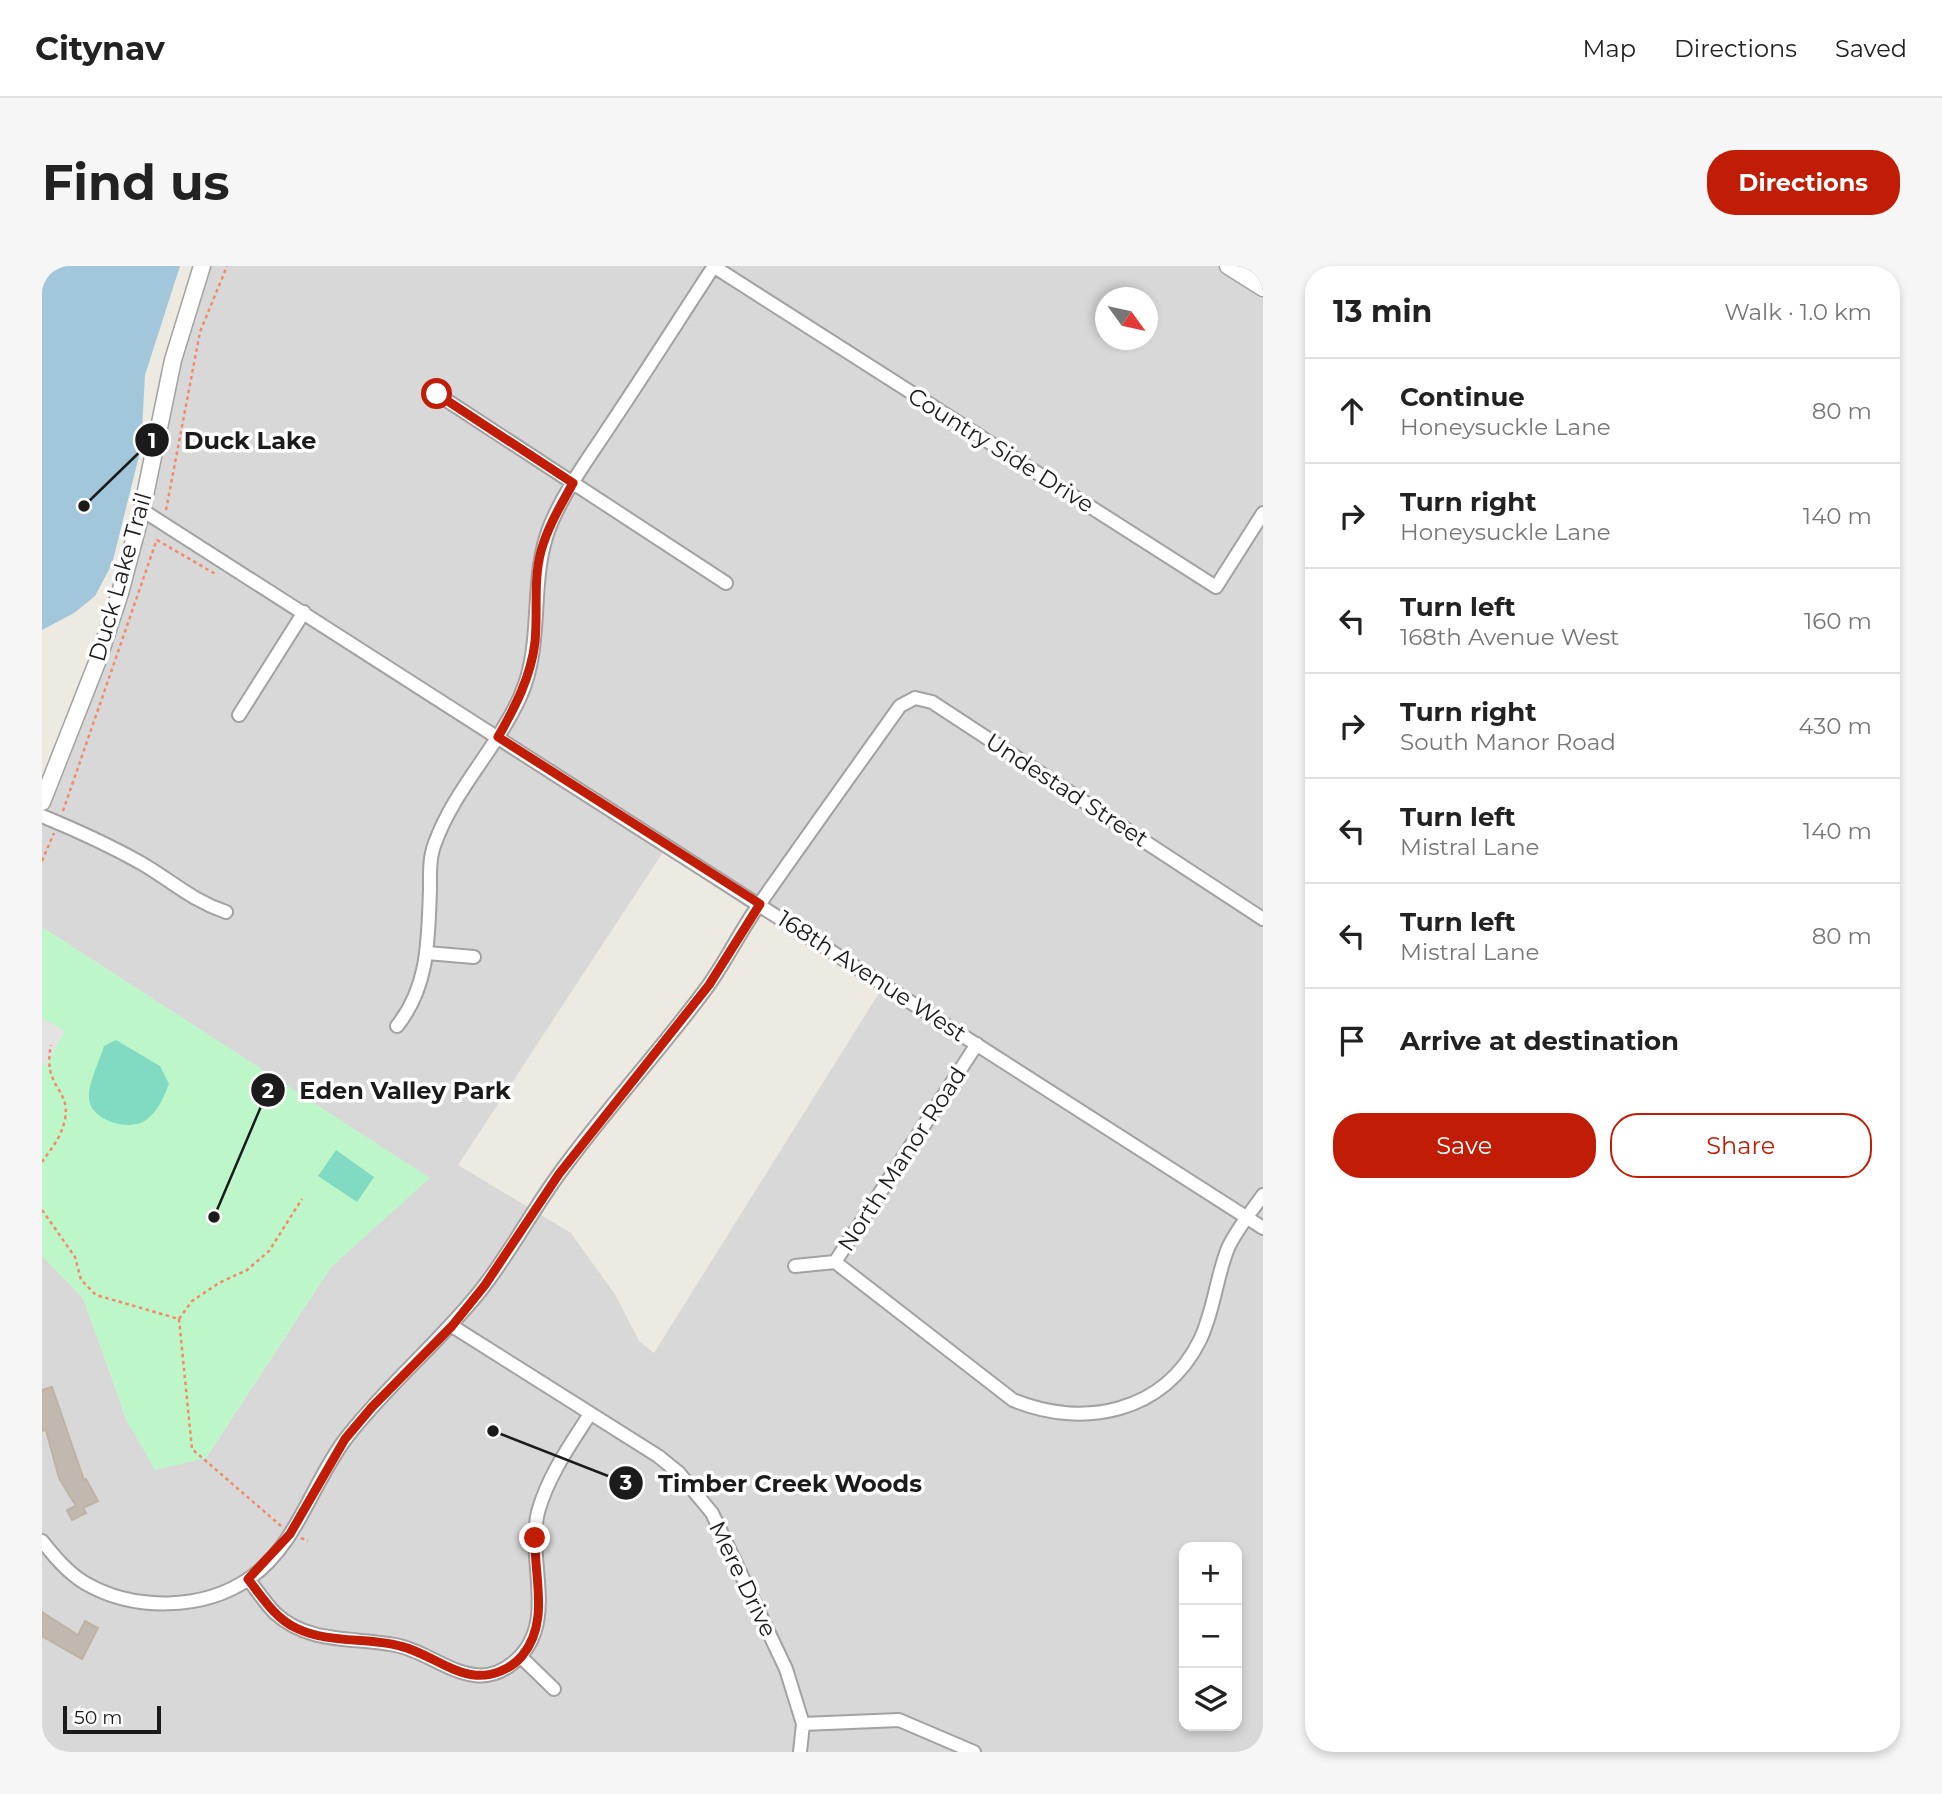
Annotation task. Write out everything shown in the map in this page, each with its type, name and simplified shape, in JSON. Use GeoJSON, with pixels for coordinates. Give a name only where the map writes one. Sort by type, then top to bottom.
{"type":"FeatureCollection","features":[{"type":"Feature","properties":{"kind":"street","name":"Duck Lake Trail"},"geometry":{"type":"LineString","coordinates":[[42,802],[98,660],[142,509],[167,384],[202,266]]}},
{"type":"Feature","properties":{"kind":"street"},"geometry":{"type":"LineString","coordinates":[[397,1026],[419,993],[427,953],[433,847],[441,827],[498,737],[520,696],[529,670],[535,642],[536,584],[541,553],[551,524],[573,483],[714,266]]}},
{"type":"Feature","properties":{"kind":"street","name":"Country Side Drive"},"geometry":{"type":"LineString","coordinates":[[714,266],[1216,587],[1263,513]]}},
{"type":"Feature","properties":{"kind":"street"},"geometry":{"type":"LineString","coordinates":[[1228,266],[1263,288]]}},
{"type":"Feature","properties":{"kind":"street"},"geometry":{"type":"LineString","coordinates":[[437,394],[726,583]]}},
{"type":"Feature","properties":{"kind":"street","name":"168th Avenue West"},"geometry":{"type":"LineString","coordinates":[[142,509],[1263,1228]]}},
{"type":"Feature","properties":{"kind":"street"},"geometry":{"type":"LineString","coordinates":[[239,715],[304,612]]}},
{"type":"Feature","properties":{"kind":"street","name":"Undestad Street"},"geometry":{"type":"LineString","coordinates":[[760,904],[900,706],[915,698],[933,702],[1263,919]]}},
{"type":"Feature","properties":{"kind":"street"},"geometry":{"type":"LineString","coordinates":[[42,816],[102,842],[144,865],[182,893],[226,912]]}},
{"type":"Feature","properties":{"kind":"street"},"geometry":{"type":"LineString","coordinates":[[42,1541],[83,1582],[140,1601],[190,1601],[212,1596],[248,1579],[290,1534],[345,1439],[372,1407],[452,1326],[485,1285],[559,1174],[709,985],[760,904]]}},
{"type":"Feature","properties":{"kind":"street"},"geometry":{"type":"LineString","coordinates":[[427,953],[474,957]]}},
{"type":"Feature","properties":{"kind":"street","name":"North Manor Road"},"geometry":{"type":"LineString","coordinates":[[977,1044],[835,1262],[1013,1400],[1038,1410],[1065,1415],[1092,1415],[1144,1399],[1185,1364],[1205,1328],[1228,1248],[1263,1195]]}},
{"type":"Feature","properties":{"kind":"street"},"geometry":{"type":"LineString","coordinates":[[795,1266],[835,1262]]}},
{"type":"Feature","properties":{"kind":"street","name":"Mere Drive"},"geometry":{"type":"LineString","coordinates":[[452,1326],[679,1473],[712,1513],[786,1669],[803,1724],[800,1752]]}},
{"type":"Feature","properties":{"kind":"street"},"geometry":{"type":"LineString","coordinates":[[248,1579],[274,1612],[293,1627],[316,1636],[401,1646],[475,1675],[505,1670],[521,1657],[537,1623],[540,1604],[534,1562],[538,1515],[555,1469],[590,1414]]}},
{"type":"Feature","properties":{"kind":"street"},"geometry":{"type":"LineString","coordinates":[[521,1657],[554,1689]]}},
{"type":"Feature","properties":{"kind":"street"},"geometry":{"type":"LineString","coordinates":[[803,1724],[899,1720],[974,1752]]}},
{"type":"Feature","properties":{"kind":"path"},"geometry":{"type":"LineString","coordinates":[[42,1162],[60,1136],[66,1116],[60,1097],[45,1078],[44,1059],[51,1045]]}},
{"type":"Feature","properties":{"kind":"path"},"geometry":{"type":"LineString","coordinates":[[302,1199],[269,1251],[247,1270],[219,1283],[192,1301],[179,1319],[192,1449],[290,1534],[308,1541]]}},
{"type":"Feature","properties":{"kind":"path"},"geometry":{"type":"LineString","coordinates":[[42,1210],[75,1257],[81,1280],[96,1295],[179,1319]]}},
{"type":"Feature","properties":{"kind":"shaded area"},"geometry":{"type":"Polygon","coordinates":[[[207,266],[1263,266],[1263,1752],[42,1752],[42,1256],[83,1298],[127,1421],[206,1458],[331,1267],[429,1178],[42,927],[42,804],[142,509],[207,266]],[[667,846],[458,1165],[571,1233],[616,1296],[639,1341],[654,1353],[884,985],[667,846]]]}},
{"type":"Feature","properties":{"kind":"shaded area"},"geometry":{"type":"Polygon","coordinates":[[[42,1018],[65,1031],[46,1066],[42,1063],[42,1018]]]}},
{"type":"Feature","properties":{"kind":"green space"},"geometry":{"type":"Polygon","coordinates":[[[42,927],[430,1178],[331,1267],[206,1458],[155,1470],[127,1421],[83,1298],[42,1256],[42,927]]]}},
{"type":"Feature","properties":{"kind":"green space"},"geometry":{"type":"Polygon","coordinates":[[[116,1040],[160,1066],[169,1084],[154,1112],[146,1120],[130,1125],[103,1118],[91,1106],[89,1098],[90,1086],[104,1046],[116,1040]]]}},
{"type":"Feature","properties":{"kind":"green space"},"geometry":{"type":"Polygon","coordinates":[[[336,1150],[374,1177],[357,1202],[318,1176],[336,1150]]]}},
{"type":"Feature","properties":{"kind":"water"},"geometry":{"type":"Polygon","coordinates":[[[42,266],[180,266],[145,375],[141,448],[112,564],[95,596],[74,613],[42,630],[42,266]]]}},
{"type":"Feature","properties":{"kind":"building"},"geometry":{"type":"Polygon","coordinates":[[[52,1387],[84,1480],[86,1479],[98,1501],[83,1508],[86,1513],[72,1520],[67,1510],[76,1506],[59,1478],[46,1430],[42,1431],[42,1390],[52,1387]]]}},
{"type":"Feature","properties":{"kind":"building"},"geometry":{"type":"Polygon","coordinates":[[[42,1612],[78,1635],[85,1621],[98,1628],[82,1659],[42,1636],[42,1612]]]}},
{"type":"Feature","properties":{"kind":"place","name":"Duck Lake"},"geometry":{"type":"Point","coordinates":[84,506]}},
{"type":"Feature","properties":{"kind":"place","name":"Eden Valley Park"},"geometry":{"type":"Point","coordinates":[214,1217]}},
{"type":"Feature","properties":{"kind":"place","name":"Timber Creek Woods"},"geometry":{"type":"Point","coordinates":[493,1431]}},
{"type":"Feature","properties":{"kind":"route"},"geometry":{"type":"LineString","coordinates":[[437,394],[573,483],[551,524],[541,553],[536,584],[535,642],[529,670],[520,696],[498,737],[760,904],[709,985],[559,1174],[485,1285],[452,1326],[372,1407],[345,1439],[281,1548],[248,1579],[274,1612],[293,1627],[316,1636],[372,1640],[401,1646],[429,1655],[462,1672],[489,1675],[505,1670],[521,1657],[531,1641],[540,1604],[534,1562],[535,1538]]}}]}
